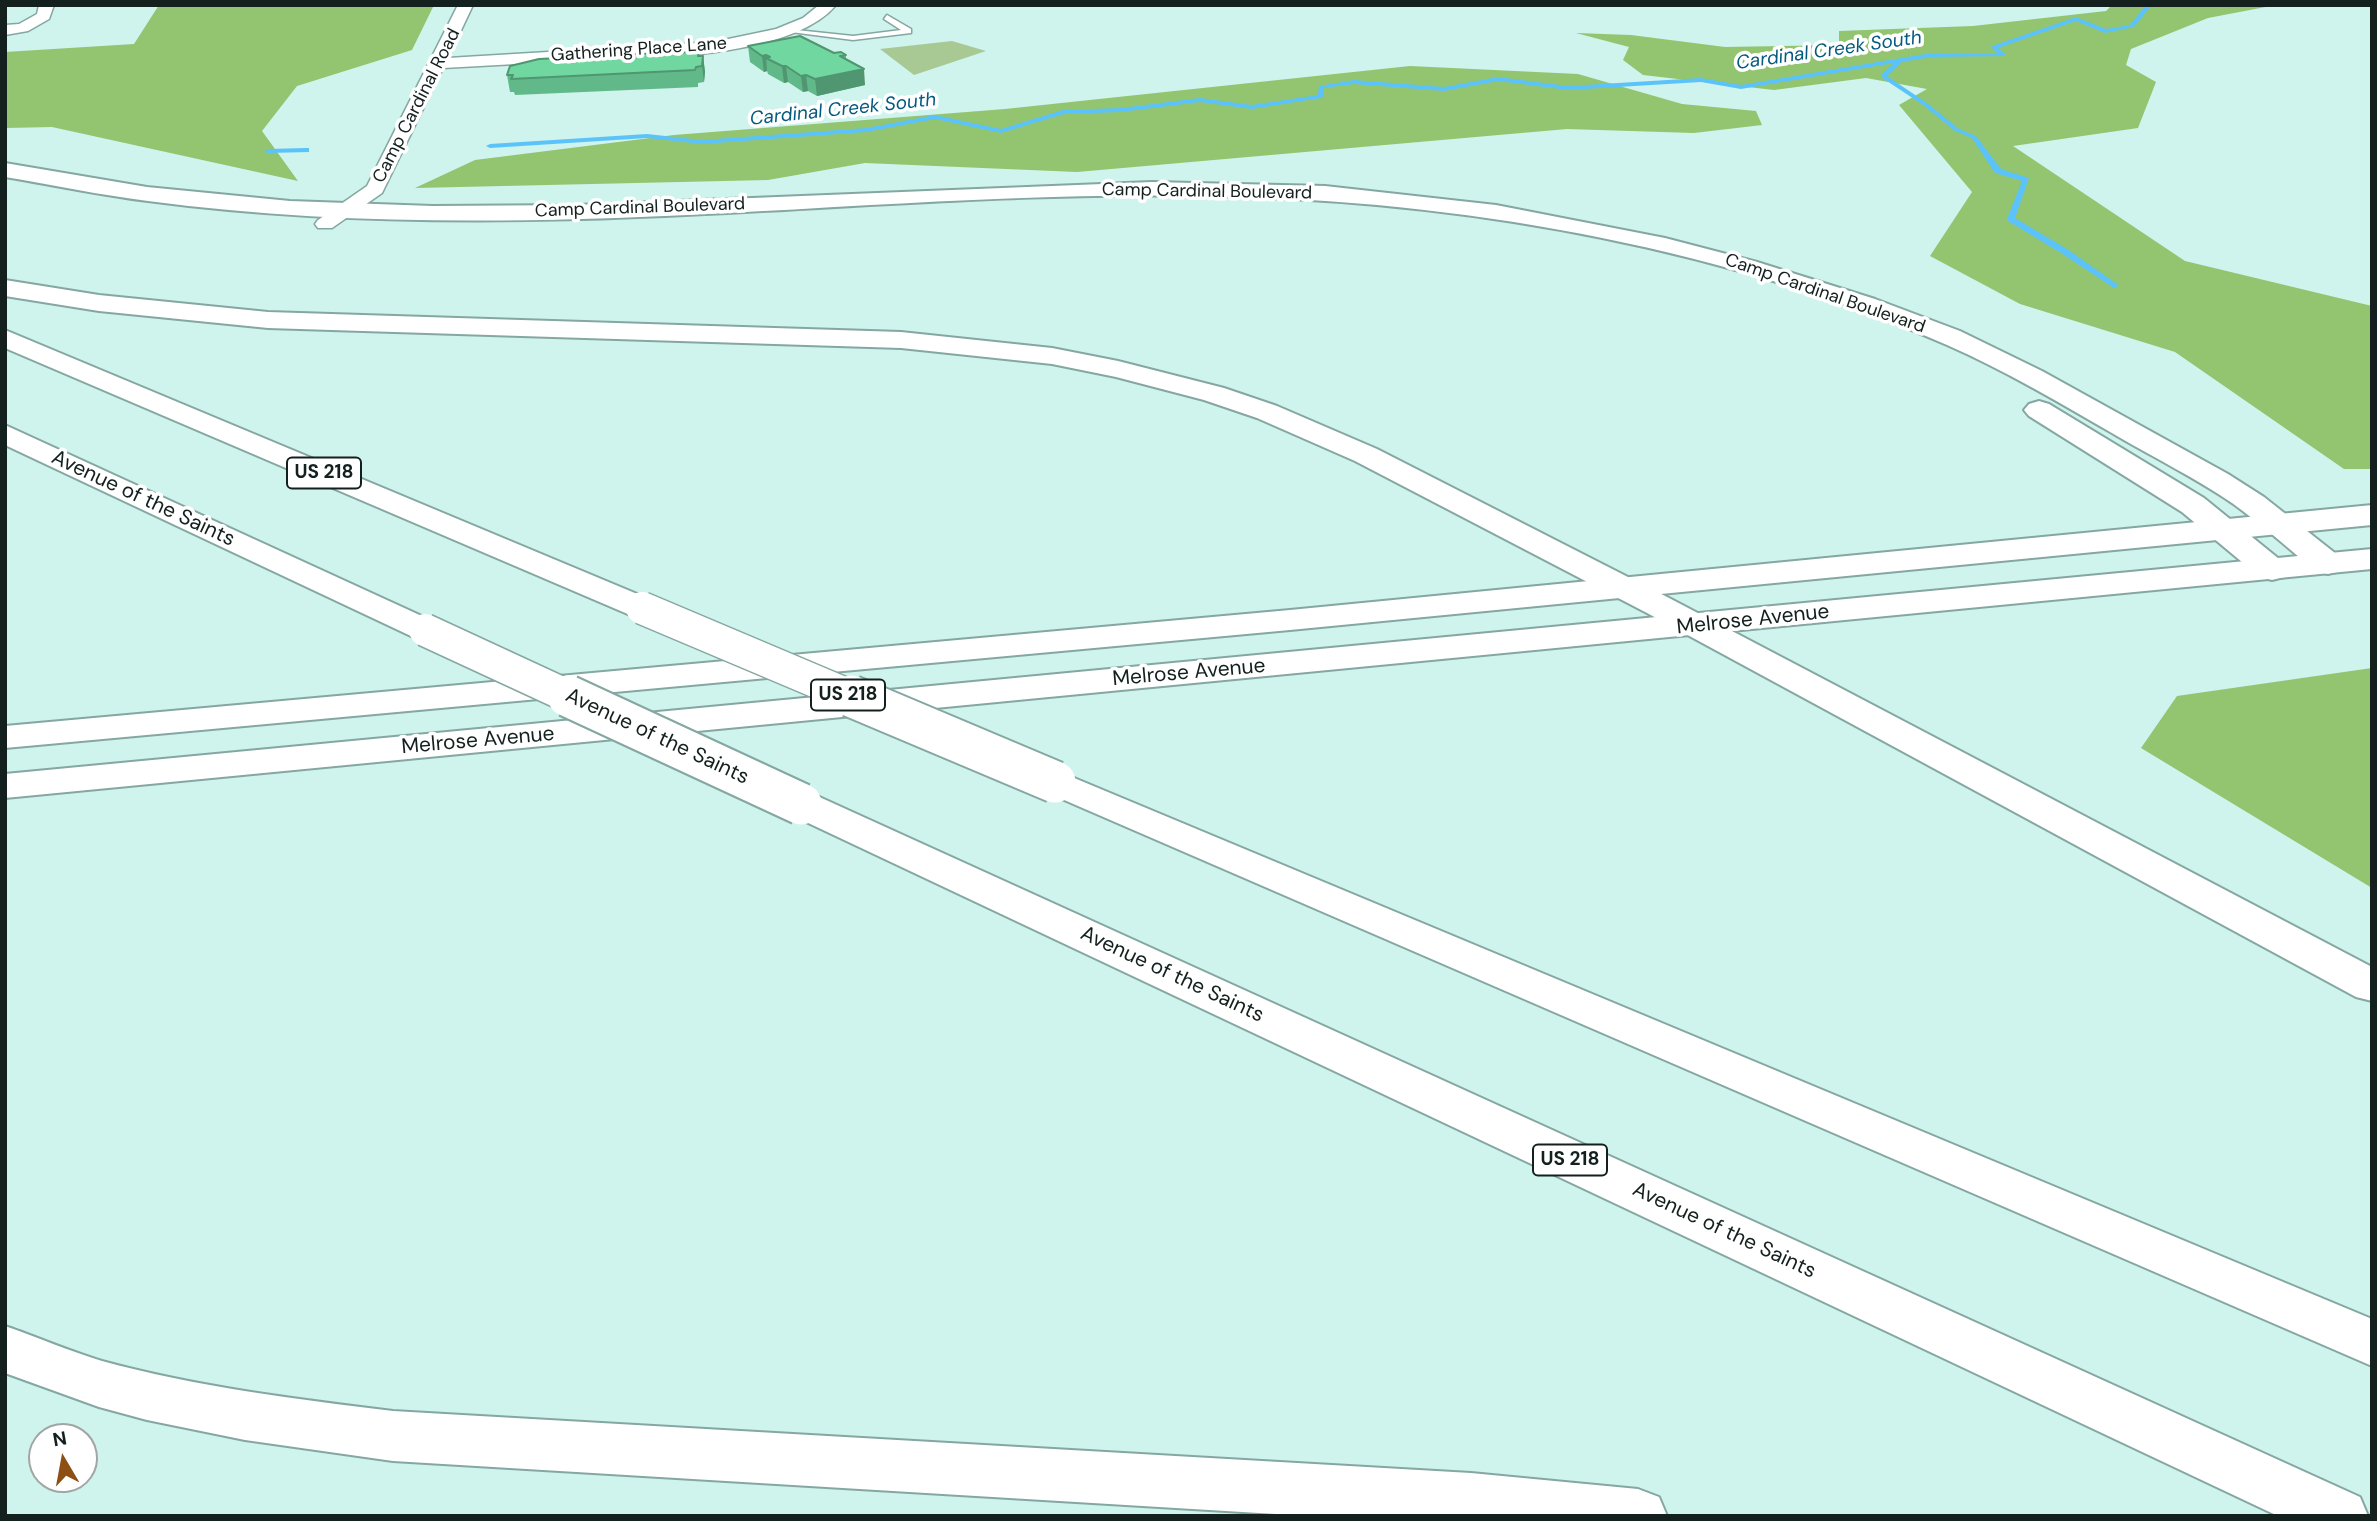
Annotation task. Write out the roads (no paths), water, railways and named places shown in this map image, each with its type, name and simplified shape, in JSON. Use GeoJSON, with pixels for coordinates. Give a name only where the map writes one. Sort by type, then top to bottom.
{"type":"FeatureCollection","features":[{"type":"Feature","properties":{"kind":"main road","name":"Camp Cardinal Boulevard"},"geometry":{"type":"LineString","coordinates":[[5,170],[128,193],[335,217],[472,227],[592,226],[1101,204],[1291,206],[1390,214],[1520,231],[1651,258],[1783,294],[1882,331],[1919,349]]}},
{"type":"Feature","properties":{"kind":"main road","name":"Camp Cardinal Boulevard"},"geometry":{"type":"LineString","coordinates":[[5,191],[201,216],[335,217],[424,212],[625,210],[1083,191],[1251,189],[1358,195],[1545,218],[1755,267],[1883,310],[1967,344],[2073,399],[2242,496],[2328,564]]}},
{"type":"Feature","properties":{"kind":"main road"},"geometry":{"type":"LineString","coordinates":[[5,288],[99,303],[268,320],[901,340],[994,348],[1118,369],[1214,394],[1317,432],[1625,588],[2372,986]]}},
{"type":"Feature","properties":{"kind":"main road","name":"US 218"},"geometry":{"type":"LineString","coordinates":[[5,338],[2372,1343]]}},
{"type":"Feature","properties":{"kind":"main road"},"geometry":{"type":"LineString","coordinates":[[2019,400],[2056,419],[2193,505],[2272,570]]}},
{"type":"Feature","properties":{"kind":"main road","name":"Avenue of the Saints"},"geometry":{"type":"LineString","coordinates":[[5,434],[2339,1516]]}},
{"type":"Feature","properties":{"kind":"main road","name":"Melrose Avenue"},"geometry":{"type":"LineString","coordinates":[[5,737],[1625,588],[2372,515]]}},
{"type":"Feature","properties":{"kind":"main road","name":"Melrose Avenue"},"geometry":{"type":"LineString","coordinates":[[5,786],[751,715],[1032,685],[1297,664],[2372,559]]}},
{"type":"Feature","properties":{"kind":"main road"},"geometry":{"type":"LineString","coordinates":[[5,1349],[105,1385],[249,1418],[393,1436],[1471,1499],[1638,1516]]}},
{"type":"Feature","properties":{"kind":"street"},"geometry":{"type":"LineString","coordinates":[[5,30],[23,28],[44,16],[47,5]]}},
{"type":"Feature","properties":{"kind":"street","name":"Camp Cardinal Road"},"geometry":{"type":"LineString","coordinates":[[335,217],[375,189],[466,5]]}},
{"type":"Feature","properties":{"kind":"street","name":"Gathering Place Lane"},"geometry":{"type":"LineString","coordinates":[[439,63],[672,51],[733,44],[787,31],[820,16],[830,5]]}},
{"type":"Feature","properties":{"kind":"lane"},"geometry":{"type":"LineString","coordinates":[[787,31],[853,38],[908,31],[887,17]]}},
{"type":"Feature","properties":{"kind":"waterway","name":"Cardinal Creek South"},"geometry":{"type":"LineString","coordinates":[[490,146],[647,136],[702,142],[866,130],[935,117],[1001,131],[1063,112],[1121,110],[1200,100],[1252,107],[1321,96],[1321,87],[1354,82],[1444,89],[1498,79],[1568,88],[1701,80],[1741,87],[1931,55],[2003,55],[1994,47],[2076,19],[2105,31],[2132,26],[2149,5]]}},
{"type":"Feature","properties":{"kind":"waterway"},"geometry":{"type":"LineString","coordinates":[[1899,62],[1883,76],[1925,104],[1957,130],[1974,137],[1998,171],[2026,180],[2011,219],[2114,286]]}},
{"type":"Feature","properties":{"kind":"waterway","name":"Cardinal Creek South"},"geometry":{"type":"LineString","coordinates":[[268,151],[306,150]]}}]}
